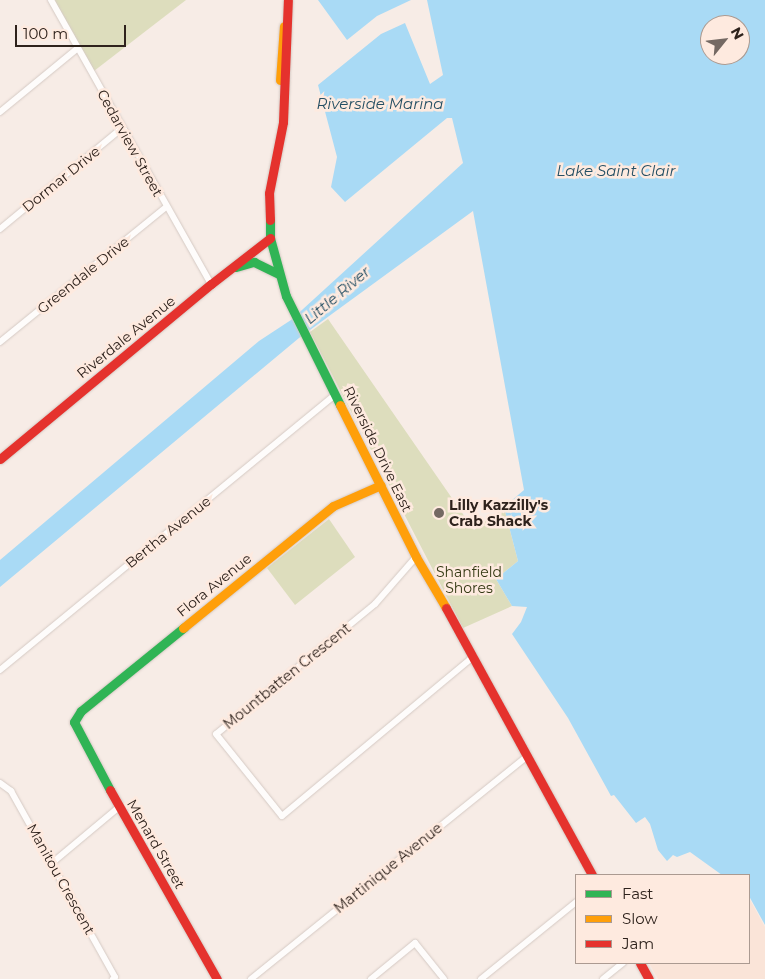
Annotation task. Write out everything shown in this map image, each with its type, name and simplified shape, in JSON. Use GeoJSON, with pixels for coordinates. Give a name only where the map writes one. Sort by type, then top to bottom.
{"type":"FeatureCollection","features":[{"type":"Feature","properties":{"kind":"main road"},"geometry":{"type":"LineString","coordinates":[[280,80],[281,38],[288,2]]}},
{"type":"Feature","properties":{"kind":"main road","name":"Riverside Drive East"},"geometry":{"type":"LineString","coordinates":[[288,2],[283,122],[269,193],[270,238],[286,296],[416,557],[474,656],[526,757],[591,874]]}},
{"type":"Feature","properties":{"kind":"main road","name":"Riverdale Avenue"},"geometry":{"type":"LineString","coordinates":[[0,459],[211,284],[270,238]]}},
{"type":"Feature","properties":{"kind":"main road"},"geometry":{"type":"LineString","coordinates":[[233,268],[254,262],[262,264],[279,274]]}},
{"type":"Feature","properties":{"kind":"main road","name":"Flora Avenue"},"geometry":{"type":"LineString","coordinates":[[74,722],[81,711],[333,506],[381,485]]}},
{"type":"Feature","properties":{"kind":"main road","name":"Menard Street"},"geometry":{"type":"LineString","coordinates":[[74,722],[78,733],[119,807],[217,979]]}},
{"type":"Feature","properties":{"kind":"main road"},"geometry":{"type":"LineString","coordinates":[[640,964],[648,979]]}},
{"type":"Feature","properties":{"kind":"street","name":"Cedarview Street"},"geometry":{"type":"LineString","coordinates":[[51,0],[211,284]]}},
{"type":"Feature","properties":{"kind":"street"},"geometry":{"type":"LineString","coordinates":[[0,112],[78,48]]}},
{"type":"Feature","properties":{"kind":"street","name":"Dormar Drive"},"geometry":{"type":"LineString","coordinates":[[0,228],[122,128]]}},
{"type":"Feature","properties":{"kind":"street","name":"Greendale Drive"},"geometry":{"type":"LineString","coordinates":[[0,342],[166,207]]}},
{"type":"Feature","properties":{"kind":"street","name":"Bertha Avenue"},"geometry":{"type":"LineString","coordinates":[[0,670],[336,394]]}},
{"type":"Feature","properties":{"kind":"street","name":"Mountbatten Crescent"},"geometry":{"type":"LineString","coordinates":[[416,557],[375,604],[216,734],[282,816],[474,656]]}},
{"type":"Feature","properties":{"kind":"street","name":"Martinique Avenue"},"geometry":{"type":"LineString","coordinates":[[251,979],[526,757]]}},
{"type":"Feature","properties":{"kind":"street","name":"Manitou Crescent"},"geometry":{"type":"LineString","coordinates":[[0,783],[11,791],[116,976],[112,979]]}},
{"type":"Feature","properties":{"kind":"street"},"geometry":{"type":"LineString","coordinates":[[52,863],[119,807]]}},
{"type":"Feature","properties":{"kind":"street"},"geometry":{"type":"LineString","coordinates":[[481,979],[575,903]]}},
{"type":"Feature","properties":{"kind":"street"},"geometry":{"type":"LineString","coordinates":[[371,979],[415,943],[444,979]]}},
{"type":"Feature","properties":{"kind":"street"},"geometry":{"type":"LineString","coordinates":[[603,979],[622,964]]}},
{"type":"Feature","properties":{"kind":"shaded area"},"geometry":{"type":"Polygon","coordinates":[[[750,900],[765,927],[765,979],[658,979],[650,964],[750,964],[750,900]]]}},
{"type":"Feature","properties":{"kind":"green space"},"geometry":{"type":"Polygon","coordinates":[[[52,0],[186,0],[94,71],[52,0]]]}},
{"type":"Feature","properties":{"kind":"green space","name":"Shanfield Shores"},"geometry":{"type":"Polygon","coordinates":[[[328,319],[474,530],[504,507],[518,561],[496,579],[512,606],[463,628],[310,332],[328,319]]]}},
{"type":"Feature","properties":{"kind":"green space"},"geometry":{"type":"Polygon","coordinates":[[[329,519],[355,557],[295,605],[267,568],[329,519]]]}},
{"type":"Feature","properties":{"kind":"water"},"geometry":{"type":"Polygon","coordinates":[[[318,0],[411,0],[377,16],[347,40],[318,0]]]}},
{"type":"Feature","properties":{"kind":"water","name":"Lake Saint Clair"},"geometry":{"type":"Polygon","coordinates":[[[427,0],[765,0],[765,925],[750,898],[750,874],[721,874],[690,852],[677,857],[673,855],[667,861],[658,850],[650,824],[645,817],[636,823],[614,795],[611,796],[568,718],[512,634],[521,622],[527,607],[512,606],[496,579],[518,561],[504,507],[524,490],[473,211],[299,338],[0,587],[0,560],[259,341],[291,320],[463,163],[452,118],[447,118],[345,202],[331,187],[337,157],[318,85],[381,34],[405,23],[430,84],[443,75],[427,0]]]}},
{"type":"Feature","properties":{"kind":"traffic: fast"},"geometry":{"type":"LineString","coordinates":[[270,220],[270,238],[286,296],[340,405]]}},
{"type":"Feature","properties":{"kind":"traffic: fast"},"geometry":{"type":"LineString","coordinates":[[236,267],[254,262],[279,274]]}},
{"type":"Feature","properties":{"kind":"traffic: fast"},"geometry":{"type":"LineString","coordinates":[[110,790],[74,722],[81,711],[183,628]]}},
{"type":"Feature","properties":{"kind":"traffic: slow"},"geometry":{"type":"LineString","coordinates":[[280,80],[284,26]]}},
{"type":"Feature","properties":{"kind":"traffic: slow"},"geometry":{"type":"LineString","coordinates":[[340,405],[416,557],[446,608]]}},
{"type":"Feature","properties":{"kind":"traffic: slow"},"geometry":{"type":"LineString","coordinates":[[183,628],[333,506],[381,485]]}},
{"type":"Feature","properties":{"kind":"traffic: jam"},"geometry":{"type":"LineString","coordinates":[[270,220],[269,193],[283,122],[288,0]]}},
{"type":"Feature","properties":{"kind":"traffic: jam"},"geometry":{"type":"LineString","coordinates":[[0,459],[211,284],[270,238]]}},
{"type":"Feature","properties":{"kind":"traffic: jam"},"geometry":{"type":"LineString","coordinates":[[446,608],[591,874]]}},
{"type":"Feature","properties":{"kind":"traffic: jam"},"geometry":{"type":"LineString","coordinates":[[110,790],[217,979]]}},
{"type":"Feature","properties":{"kind":"traffic: jam"},"geometry":{"type":"LineString","coordinates":[[641,964],[649,979]]}},
{"type":"Feature","properties":{"kind":"place","name":"Lilly Kazzilly's Crab Shack"},"geometry":{"type":"Point","coordinates":[439,513]}},
{"type":"Feature","properties":{"kind":"water label","name":"Riverside Marina"},"geometry":{"type":"Point","coordinates":[380,104]}},
{"type":"Feature","properties":{"kind":"water label","name":"Little River"},"geometry":{"type":"Point","coordinates":[337,295]}}]}
